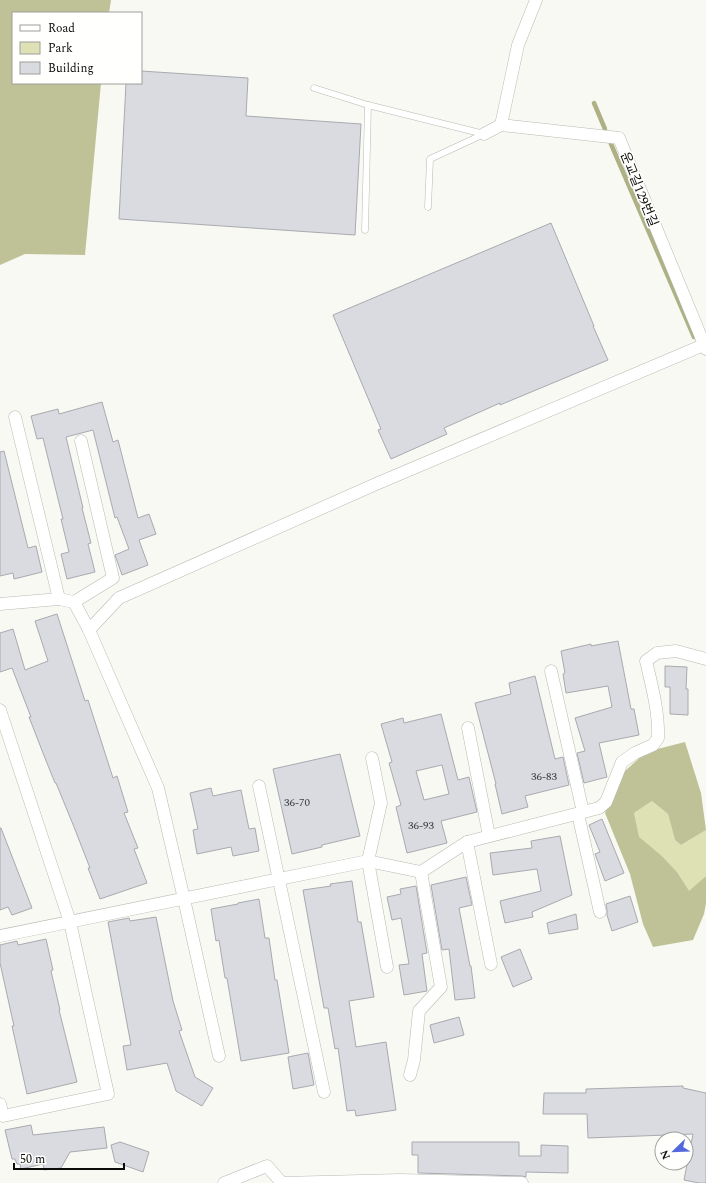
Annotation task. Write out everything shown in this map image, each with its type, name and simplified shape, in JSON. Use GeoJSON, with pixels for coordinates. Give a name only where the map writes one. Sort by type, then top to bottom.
{"type":"FeatureCollection","features":[{"type":"Feature","properties":{"kind":"street"},"geometry":{"type":"LineString","coordinates":[[484,134],[501,125],[518,45],[536,0]]}},
{"type":"Feature","properties":{"kind":"street","name":"운교길129번길"},"geometry":{"type":"LineString","coordinates":[[501,125],[620,138],[705,346]]}},
{"type":"Feature","properties":{"kind":"street"},"geometry":{"type":"LineString","coordinates":[[89,630],[119,598],[376,484],[705,346]]}},
{"type":"Feature","properties":{"kind":"street"},"geometry":{"type":"LineString","coordinates":[[15,417],[59,599]]}},
{"type":"Feature","properties":{"kind":"street"},"geometry":{"type":"LineString","coordinates":[[0,604],[59,599],[74,602],[113,578],[81,441]]}},
{"type":"Feature","properties":{"kind":"street"},"geometry":{"type":"LineString","coordinates":[[74,602],[89,630],[158,788],[219,1056]]}},
{"type":"Feature","properties":{"kind":"street"},"geometry":{"type":"LineString","coordinates":[[0,936],[368,861],[422,872],[467,842],[599,808],[606,802],[622,762],[635,753],[653,745],[658,738],[659,726],[646,661],[657,653],[676,651],[706,659]]}},
{"type":"Feature","properties":{"kind":"street"},"geometry":{"type":"LineString","coordinates":[[551,671],[600,912]]}},
{"type":"Feature","properties":{"kind":"street"},"geometry":{"type":"LineString","coordinates":[[0,710],[70,922],[108,1094],[3,1116],[0,1104]]}},
{"type":"Feature","properties":{"kind":"street"},"geometry":{"type":"LineString","coordinates":[[468,728],[490,836]]}},
{"type":"Feature","properties":{"kind":"street"},"geometry":{"type":"LineString","coordinates":[[372,758],[381,803],[368,861],[387,967]]}},
{"type":"Feature","properties":{"kind":"street"},"geometry":{"type":"LineString","coordinates":[[259,786],[324,1092]]}},
{"type":"Feature","properties":{"kind":"street"},"geometry":{"type":"LineString","coordinates":[[467,842],[491,964]]}},
{"type":"Feature","properties":{"kind":"street"},"geometry":{"type":"LineString","coordinates":[[410,1075],[414,1060],[419,1011],[442,987],[422,872]]}},
{"type":"Feature","properties":{"kind":"street"},"geometry":{"type":"LineString","coordinates":[[224,1183],[267,1166],[282,1183],[400,1180],[522,1183]]}},
{"type":"Feature","properties":{"kind":"lane"},"geometry":{"type":"LineString","coordinates":[[314,88],[368,105],[484,134]]}},
{"type":"Feature","properties":{"kind":"lane"},"geometry":{"type":"LineString","coordinates":[[365,230],[368,105]]}},
{"type":"Feature","properties":{"kind":"lane"},"geometry":{"type":"LineString","coordinates":[[428,207],[430,159],[484,134]]}},
{"type":"Feature","properties":{"kind":"green space"},"geometry":{"type":"Polygon","coordinates":[[[0,0],[111,0],[109,12],[12,12],[12,84],[101,84],[85,255],[25,254],[0,265],[0,0]]]}},
{"type":"Feature","properties":{"kind":"green space"},"geometry":{"type":"Polygon","coordinates":[[[685,742],[701,793],[706,830],[681,845],[675,840],[668,814],[652,801],[634,813],[639,837],[662,856],[677,872],[689,891],[706,876],[706,903],[704,914],[693,940],[653,947],[643,924],[630,874],[605,813],[625,771],[646,752],[685,742]]]}},
{"type":"Feature","properties":{"kind":"green space"},"geometry":{"type":"Polygon","coordinates":[[[652,801],[668,814],[675,840],[681,845],[706,830],[706,876],[689,892],[677,872],[662,856],[638,837],[634,813],[652,801]]]}},
{"type":"Feature","properties":{"kind":"building"},"geometry":{"type":"Polygon","coordinates":[[[142,71],[248,78],[246,116],[361,124],[355,235],[119,219],[126,84],[142,84],[142,71]]]}},
{"type":"Feature","properties":{"kind":"building"},"geometry":{"type":"Polygon","coordinates":[[[551,223],[608,360],[500,405],[500,403],[444,428],[447,434],[391,459],[378,430],[381,429],[333,315],[551,223]]]}},
{"type":"Feature","properties":{"kind":"building"},"geometry":{"type":"Polygon","coordinates":[[[102,402],[113,442],[118,440],[138,518],[149,514],[156,534],[139,540],[148,565],[122,575],[115,555],[129,549],[117,517],[115,518],[93,430],[66,437],[91,543],[88,544],[95,572],[67,579],[61,554],[69,552],[61,519],[63,519],[43,438],[37,439],[31,416],[58,409],[59,414],[102,402]]]}},
{"type":"Feature","properties":{"kind":"building"},"geometry":{"type":"Polygon","coordinates":[[[4,451],[28,548],[36,546],[42,572],[14,579],[13,573],[0,576],[0,452],[4,451]]]}},
{"type":"Feature","properties":{"kind":"building"},"geometry":{"type":"Polygon","coordinates":[[[57,614],[85,701],[88,700],[113,778],[117,776],[128,812],[124,813],[138,848],[134,849],[147,883],[100,899],[88,868],[90,868],[43,753],[12,668],[0,672],[0,633],[13,629],[25,670],[48,661],[35,621],[57,614]]]}},
{"type":"Feature","properties":{"kind":"building"},"geometry":{"type":"Polygon","coordinates":[[[618,641],[631,709],[634,709],[639,735],[599,743],[607,777],[584,783],[577,753],[585,751],[575,718],[612,707],[608,686],[566,693],[563,674],[565,673],[561,651],[591,644],[591,646],[618,641]]]}},
{"type":"Feature","properties":{"kind":"building"},"geometry":{"type":"Polygon","coordinates":[[[665,666],[687,667],[686,689],[688,689],[688,715],[670,714],[670,687],[665,687],[665,666]]]}},
{"type":"Feature","properties":{"kind":"building"},"geometry":{"type":"Polygon","coordinates":[[[535,676],[555,759],[563,757],[569,785],[525,796],[528,807],[502,814],[496,784],[475,703],[511,694],[509,683],[535,676]]]}},
{"type":"Feature","properties":{"kind":"building"},"geometry":{"type":"Polygon","coordinates":[[[441,714],[458,780],[469,777],[477,812],[441,821],[447,843],[407,853],[396,807],[401,805],[389,763],[392,762],[381,724],[403,718],[404,723],[441,714]],[[442,765],[416,771],[424,800],[449,794],[442,765]]]}},
{"type":"Feature","properties":{"kind":"building"},"geometry":{"type":"Polygon","coordinates":[[[340,754],[360,836],[292,854],[273,769],[340,754]]]}},
{"type":"Feature","properties":{"kind":"building"},"geometry":{"type":"Polygon","coordinates":[[[211,788],[213,796],[241,790],[249,829],[255,828],[259,851],[233,856],[231,847],[197,854],[193,830],[198,829],[190,793],[211,788]]]}},
{"type":"Feature","properties":{"kind":"building"},"geometry":{"type":"Polygon","coordinates":[[[602,819],[624,873],[605,881],[595,854],[600,852],[589,825],[602,819]]]}},
{"type":"Feature","properties":{"kind":"building"},"geometry":{"type":"Polygon","coordinates":[[[0,828],[32,908],[12,915],[8,907],[0,910],[0,828]]]}},
{"type":"Feature","properties":{"kind":"building"},"geometry":{"type":"Polygon","coordinates":[[[560,836],[572,895],[532,912],[533,917],[505,923],[500,901],[541,891],[537,869],[493,875],[490,853],[532,848],[531,841],[560,836]]]}},
{"type":"Feature","properties":{"kind":"building"},"geometry":{"type":"Polygon","coordinates":[[[466,877],[472,905],[459,908],[471,966],[475,998],[455,1000],[449,949],[442,950],[431,885],[466,877]]]}},
{"type":"Feature","properties":{"kind":"building"},"geometry":{"type":"Polygon","coordinates":[[[352,881],[358,922],[361,922],[374,997],[349,1001],[356,1047],[386,1042],[396,1110],[356,1116],[355,1110],[347,1111],[338,1048],[335,1049],[328,1008],[324,1008],[303,890],[352,881]]]}},
{"type":"Feature","properties":{"kind":"building"},"geometry":{"type":"Polygon","coordinates":[[[416,886],[427,953],[422,954],[427,991],[404,995],[399,965],[409,964],[401,918],[392,920],[387,897],[401,894],[400,889],[416,886]]]}},
{"type":"Feature","properties":{"kind":"building"},"geometry":{"type":"Polygon","coordinates":[[[630,896],[638,922],[612,931],[607,915],[606,904],[630,896]]]}},
{"type":"Feature","properties":{"kind":"building"},"geometry":{"type":"Polygon","coordinates":[[[259,899],[265,938],[269,938],[275,980],[277,980],[289,1053],[241,1061],[227,978],[225,978],[219,940],[216,941],[211,909],[259,899]]]}},
{"type":"Feature","properties":{"kind":"building"},"geometry":{"type":"Polygon","coordinates":[[[576,914],[578,929],[549,934],[547,923],[576,914]]]}},
{"type":"Feature","properties":{"kind":"building"},"geometry":{"type":"Polygon","coordinates":[[[156,917],[173,1001],[182,1030],[179,1031],[195,1077],[213,1088],[202,1106],[176,1091],[167,1063],[127,1070],[123,1046],[131,1045],[108,922],[129,918],[130,921],[156,917]]]}},
{"type":"Feature","properties":{"kind":"building"},"geometry":{"type":"Polygon","coordinates":[[[46,939],[53,970],[51,971],[59,1010],[77,1082],[27,1094],[0,963],[0,945],[17,941],[18,945],[46,939]]]}},
{"type":"Feature","properties":{"kind":"building"},"geometry":{"type":"Polygon","coordinates":[[[520,949],[532,979],[513,987],[501,957],[520,949]]]}},
{"type":"Feature","properties":{"kind":"building"},"geometry":{"type":"Polygon","coordinates":[[[459,1017],[464,1035],[434,1043],[430,1025],[459,1017]]]}},
{"type":"Feature","properties":{"kind":"building"},"geometry":{"type":"Polygon","coordinates":[[[308,1053],[314,1085],[293,1089],[288,1057],[308,1053]]]}},
{"type":"Feature","properties":{"kind":"building"},"geometry":{"type":"Polygon","coordinates":[[[683,1086],[683,1088],[706,1093],[706,1183],[684,1180],[686,1171],[694,1171],[694,1131],[654,1131],[654,1135],[588,1138],[587,1114],[543,1114],[544,1093],[586,1093],[586,1089],[683,1086]]]}},
{"type":"Feature","properties":{"kind":"building"},"geometry":{"type":"Polygon","coordinates":[[[31,1125],[33,1135],[104,1127],[107,1148],[70,1152],[61,1168],[44,1170],[43,1164],[21,1169],[20,1164],[17,1164],[15,1159],[12,1159],[5,1130],[31,1125]]]}},
{"type":"Feature","properties":{"kind":"building"},"geometry":{"type":"Polygon","coordinates":[[[120,1142],[149,1152],[143,1172],[115,1162],[111,1145],[120,1142]]]}},
{"type":"Feature","properties":{"kind":"building"},"geometry":{"type":"Polygon","coordinates":[[[412,1142],[519,1142],[519,1156],[541,1156],[541,1145],[568,1146],[568,1173],[526,1172],[526,1177],[418,1173],[418,1155],[412,1155],[412,1142]]]}},
{"type":"Feature","properties":{"kind":"waterway"},"geometry":{"type":"LineString","coordinates":[[594,103],[605,129]]}},
{"type":"Feature","properties":{"kind":"waterway"},"geometry":{"type":"LineString","coordinates":[[611,144],[694,337],[696,336]]}}]}
